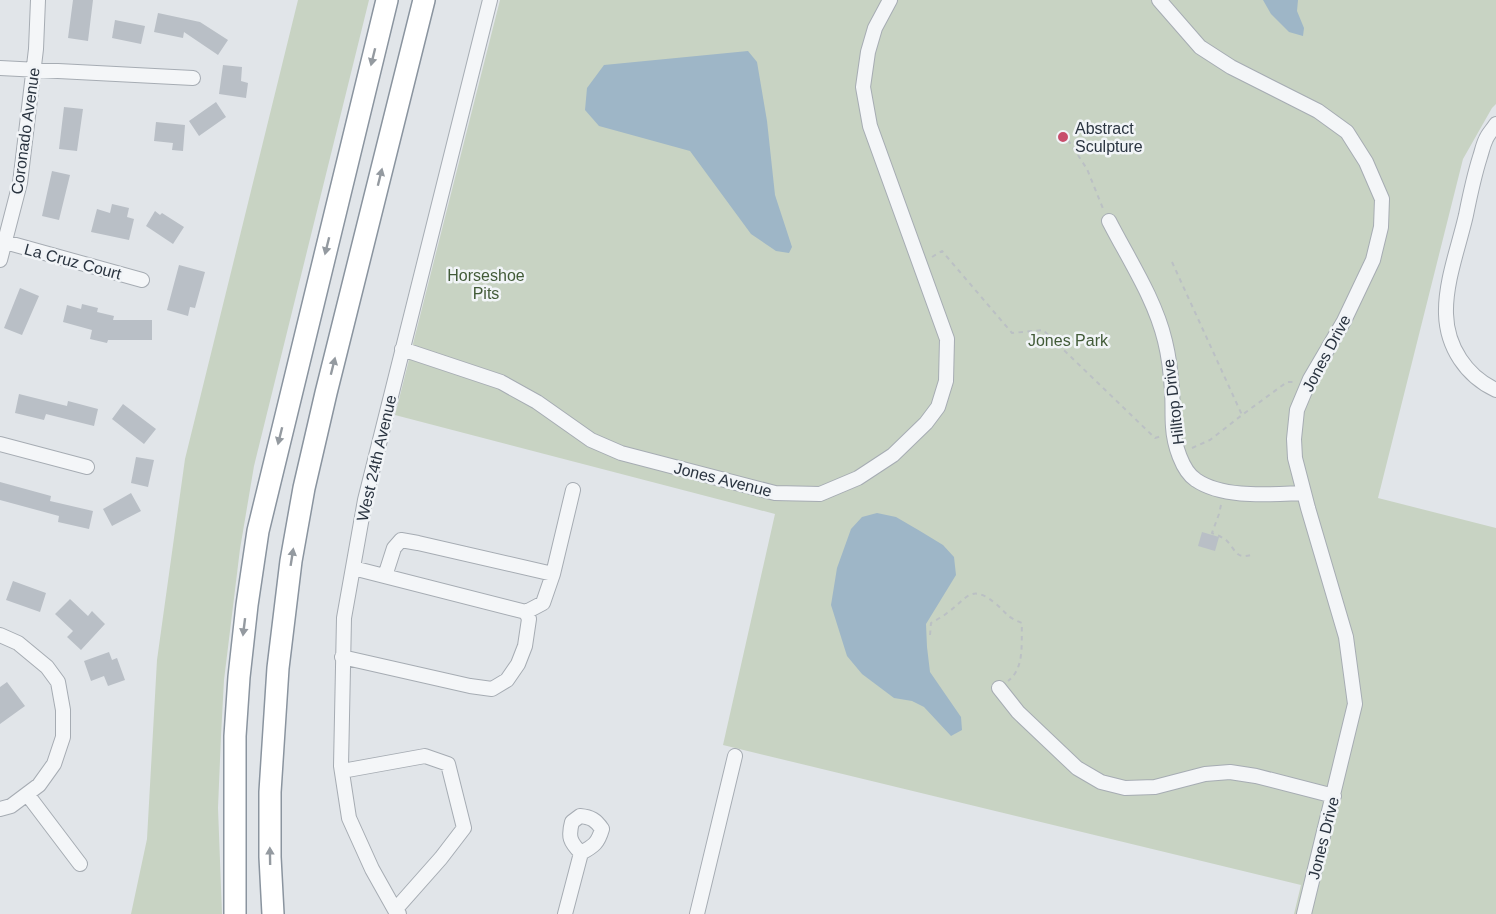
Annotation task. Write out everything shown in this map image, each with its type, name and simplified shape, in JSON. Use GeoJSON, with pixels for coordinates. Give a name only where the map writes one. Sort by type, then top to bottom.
{"type":"FeatureCollection","features":[{"type":"Feature","properties":{"kind":"highway"},"geometry":{"type":"LineString","coordinates":[[235,914],[235,736],[242,646],[258,531],[387,0]]}},
{"type":"Feature","properties":{"kind":"highway"},"geometry":{"type":"LineString","coordinates":[[273,914],[270,792],[278,668],[291,561],[304,488],[326,393],[424,0]]}},
{"type":"Feature","properties":{"kind":"street","name":"Coronado Avenue"},"geometry":{"type":"LineString","coordinates":[[0,260],[20,183],[33,70],[38,0]]}},
{"type":"Feature","properties":{"kind":"street","name":"West 24th Avenue"},"geometry":{"type":"LineString","coordinates":[[397,912],[372,869],[349,818],[342,771],[344,618],[365,500],[490,0]]}},
{"type":"Feature","properties":{"kind":"street","name":"Jones Avenue"},"geometry":{"type":"LineString","coordinates":[[402,349],[501,382],[537,402],[591,441],[621,453],[775,493],[819,494],[858,478],[892,455],[926,423],[938,407],[946,381],[947,339],[870,126],[863,87],[868,52],[875,28],[890,0]]}},
{"type":"Feature","properties":{"kind":"street","name":"Jones Drive"},"geometry":{"type":"LineString","coordinates":[[1159,0],[1200,47],[1231,67],[1318,111],[1347,132],[1366,162],[1382,199],[1381,227],[1373,260],[1344,321],[1307,385],[1297,410],[1295,458],[1346,637],[1355,704],[1304,914]]}},
{"type":"Feature","properties":{"kind":"street"},"geometry":{"type":"LineString","coordinates":[[0,68],[193,78]]}},
{"type":"Feature","properties":{"kind":"street"},"geometry":{"type":"LineString","coordinates":[[1496,124],[1485,140],[1473,178],[1449,285],[1446,313],[1450,337],[1458,358],[1472,374],[1496,390]]}},
{"type":"Feature","properties":{"kind":"street","name":"Hilltop Drive"},"geometry":{"type":"LineString","coordinates":[[1109,221],[1156,313],[1166,342],[1172,389],[1174,433],[1181,462],[1194,479],[1211,488],[1241,493],[1304,493]]}},
{"type":"Feature","properties":{"kind":"street","name":"La Cruz Court"},"geometry":{"type":"LineString","coordinates":[[5,242],[142,280]]}},
{"type":"Feature","properties":{"kind":"street"},"geometry":{"type":"LineString","coordinates":[[0,444],[87,467]]}},
{"type":"Feature","properties":{"kind":"street"},"geometry":{"type":"LineString","coordinates":[[353,568],[526,612],[543,603],[553,574],[573,490]]}},
{"type":"Feature","properties":{"kind":"street"},"geometry":{"type":"LineString","coordinates":[[385,576],[394,548],[401,540],[553,574]]}},
{"type":"Feature","properties":{"kind":"street"},"geometry":{"type":"LineString","coordinates":[[342,657],[492,689],[507,680],[518,664],[525,646],[529,619],[526,612]]}},
{"type":"Feature","properties":{"kind":"street"},"geometry":{"type":"LineString","coordinates":[[0,635],[18,642],[46,667],[58,682],[63,710],[63,737],[54,764],[39,785],[11,806],[0,809]]}},
{"type":"Feature","properties":{"kind":"street"},"geometry":{"type":"LineString","coordinates":[[999,688],[1018,712],[1077,768],[1101,782],[1125,788],[1155,787],[1205,774],[1230,772],[1256,776],[1334,796]]}},
{"type":"Feature","properties":{"kind":"street"},"geometry":{"type":"LineString","coordinates":[[342,771],[425,756],[448,764],[464,828],[397,912]]}},
{"type":"Feature","properties":{"kind":"street"},"geometry":{"type":"LineString","coordinates":[[697,914],[735,756]]}},
{"type":"Feature","properties":{"kind":"street"},"geometry":{"type":"LineString","coordinates":[[27,794],[80,864]]}},
{"type":"Feature","properties":{"kind":"street"},"geometry":{"type":"LineString","coordinates":[[565,914],[581,853]]}},
{"type":"Feature","properties":{"kind":"path"},"geometry":{"type":"LineString","coordinates":[[1068,140],[1087,169],[1109,221]]}},
{"type":"Feature","properties":{"kind":"path"},"geometry":{"type":"LineString","coordinates":[[920,264],[942,251],[1012,333],[1043,330],[1155,438],[1174,433]]}},
{"type":"Feature","properties":{"kind":"path"},"geometry":{"type":"LineString","coordinates":[[1172,262],[1242,415]]}},
{"type":"Feature","properties":{"kind":"path"},"geometry":{"type":"LineString","coordinates":[[1179,453],[1210,440],[1287,382],[1302,382],[1307,385]]}},
{"type":"Feature","properties":{"kind":"path"},"geometry":{"type":"LineString","coordinates":[[1223,490],[1219,514],[1212,533],[1228,542],[1235,553],[1245,557],[1254,554]]}},
{"type":"Feature","properties":{"kind":"path"},"geometry":{"type":"LineString","coordinates":[[930,635],[931,623],[948,613],[967,596],[978,593],[988,597],[1010,619],[1022,623],[1021,656],[1018,669],[1014,676],[999,688]]}},
{"type":"Feature","properties":{"kind":"green space"},"geometry":{"type":"Polygon","coordinates":[[[298,0],[369,0],[254,466],[240,549],[224,680],[221,736],[218,808],[222,914],[131,914],[147,839],[157,660],[185,459],[298,0]]]}},
{"type":"Feature","properties":{"kind":"green space","name":"Jones Park"},"geometry":{"type":"Polygon","coordinates":[[[500,0],[1496,0],[1496,104],[1463,159],[1378,498],[1496,528],[1496,914],[1294,914],[1301,885],[723,745],[775,514],[395,415],[500,0]]]}},
{"type":"Feature","properties":{"kind":"water"},"geometry":{"type":"Polygon","coordinates":[[[1263,0],[1298,0],[1297,11],[1304,28],[1303,36],[1289,32],[1271,14],[1263,0]]]}},
{"type":"Feature","properties":{"kind":"water"},"geometry":{"type":"Polygon","coordinates":[[[748,51],[757,62],[767,121],[775,195],[792,247],[789,253],[776,251],[751,234],[690,151],[599,126],[585,110],[587,88],[604,65],[748,51]]]}},
{"type":"Feature","properties":{"kind":"water"},"geometry":{"type":"Polygon","coordinates":[[[877,513],[896,517],[943,545],[954,557],[956,575],[926,624],[930,672],[961,717],[962,730],[951,736],[924,707],[912,701],[894,698],[862,674],[847,656],[831,605],[837,568],[851,529],[862,517],[877,513]]]}},
{"type":"Feature","properties":{"kind":"building"},"geometry":{"type":"Polygon","coordinates":[[[73,0],[93,0],[88,41],[68,38],[73,0]]]}},
{"type":"Feature","properties":{"kind":"building"},"geometry":{"type":"Polygon","coordinates":[[[158,13],[200,22],[228,40],[218,55],[184,32],[183,38],[154,32],[158,13]]]}},
{"type":"Feature","properties":{"kind":"building"},"geometry":{"type":"Polygon","coordinates":[[[115,20],[145,26],[141,44],[112,38],[115,20]]]}},
{"type":"Feature","properties":{"kind":"building"},"geometry":{"type":"Polygon","coordinates":[[[223,65],[242,67],[241,81],[248,83],[246,98],[219,94],[223,65]]]}},
{"type":"Feature","properties":{"kind":"building"},"geometry":{"type":"Polygon","coordinates":[[[216,102],[226,117],[199,136],[189,121],[216,102]]]}},
{"type":"Feature","properties":{"kind":"building"},"geometry":{"type":"Polygon","coordinates":[[[64,107],[83,109],[77,151],[59,149],[64,107]]]}},
{"type":"Feature","properties":{"kind":"building"},"geometry":{"type":"Polygon","coordinates":[[[156,122],[185,125],[183,151],[172,150],[173,143],[154,141],[156,122]]]}},
{"type":"Feature","properties":{"kind":"building"},"geometry":{"type":"Polygon","coordinates":[[[52,171],[70,175],[59,220],[42,216],[52,171]]]}},
{"type":"Feature","properties":{"kind":"building"},"geometry":{"type":"Polygon","coordinates":[[[112,204],[129,208],[127,217],[134,219],[129,240],[91,232],[97,209],[110,213],[112,204]]]}},
{"type":"Feature","properties":{"kind":"building"},"geometry":{"type":"Polygon","coordinates":[[[155,211],[184,227],[173,244],[146,226],[155,211]]]}},
{"type":"Feature","properties":{"kind":"building"},"geometry":{"type":"Polygon","coordinates":[[[179,265],[205,272],[195,308],[190,307],[188,316],[167,310],[179,265]]]}},
{"type":"Feature","properties":{"kind":"building"},"geometry":{"type":"Polygon","coordinates":[[[20,288],[39,296],[22,335],[4,328],[20,288]]]}},
{"type":"Feature","properties":{"kind":"building"},"geometry":{"type":"Polygon","coordinates":[[[82,304],[98,308],[97,312],[114,316],[113,320],[152,320],[152,340],[108,340],[107,343],[90,339],[92,330],[63,322],[67,305],[81,309],[82,304]]]}},
{"type":"Feature","properties":{"kind":"building"},"geometry":{"type":"Polygon","coordinates":[[[19,394],[67,406],[68,401],[98,409],[94,426],[46,414],[44,420],[15,413],[19,394]]]}},
{"type":"Feature","properties":{"kind":"building"},"geometry":{"type":"Polygon","coordinates":[[[123,404],[156,429],[144,444],[112,419],[123,404]]]}},
{"type":"Feature","properties":{"kind":"building"},"geometry":{"type":"Polygon","coordinates":[[[136,457],[154,460],[148,487],[131,483],[136,457]]]}},
{"type":"Feature","properties":{"kind":"building"},"geometry":{"type":"Polygon","coordinates":[[[0,482],[51,496],[50,501],[93,511],[89,529],[58,522],[59,516],[0,500],[0,482]]]}},
{"type":"Feature","properties":{"kind":"building"},"geometry":{"type":"Polygon","coordinates":[[[131,493],[141,511],[112,526],[103,509],[131,493]]]}},
{"type":"Feature","properties":{"kind":"building"},"geometry":{"type":"Polygon","coordinates":[[[1202,532],[1219,537],[1215,551],[1198,546],[1202,532]]]}},
{"type":"Feature","properties":{"kind":"building"},"geometry":{"type":"Polygon","coordinates":[[[13,581],[46,593],[40,612],[6,600],[13,581]]]}},
{"type":"Feature","properties":{"kind":"building"},"geometry":{"type":"Polygon","coordinates":[[[70,599],[88,616],[92,611],[105,624],[81,650],[67,637],[73,631],[55,614],[70,599]]]}},
{"type":"Feature","properties":{"kind":"building"},"geometry":{"type":"Polygon","coordinates":[[[109,652],[112,660],[117,658],[125,680],[108,686],[104,676],[91,681],[84,661],[109,652]]]}},
{"type":"Feature","properties":{"kind":"building"},"geometry":{"type":"Polygon","coordinates":[[[7,682],[25,706],[0,724],[0,687],[7,682]]]}},
{"type":"Feature","properties":{"kind":"place","name":"Abstract Sculpture"},"geometry":{"type":"Point","coordinates":[1063,137]}},
{"type":"Feature","properties":{"kind":"park label","name":"Horseshoe Pits"},"geometry":{"type":"Point","coordinates":[486,284]}}]}
